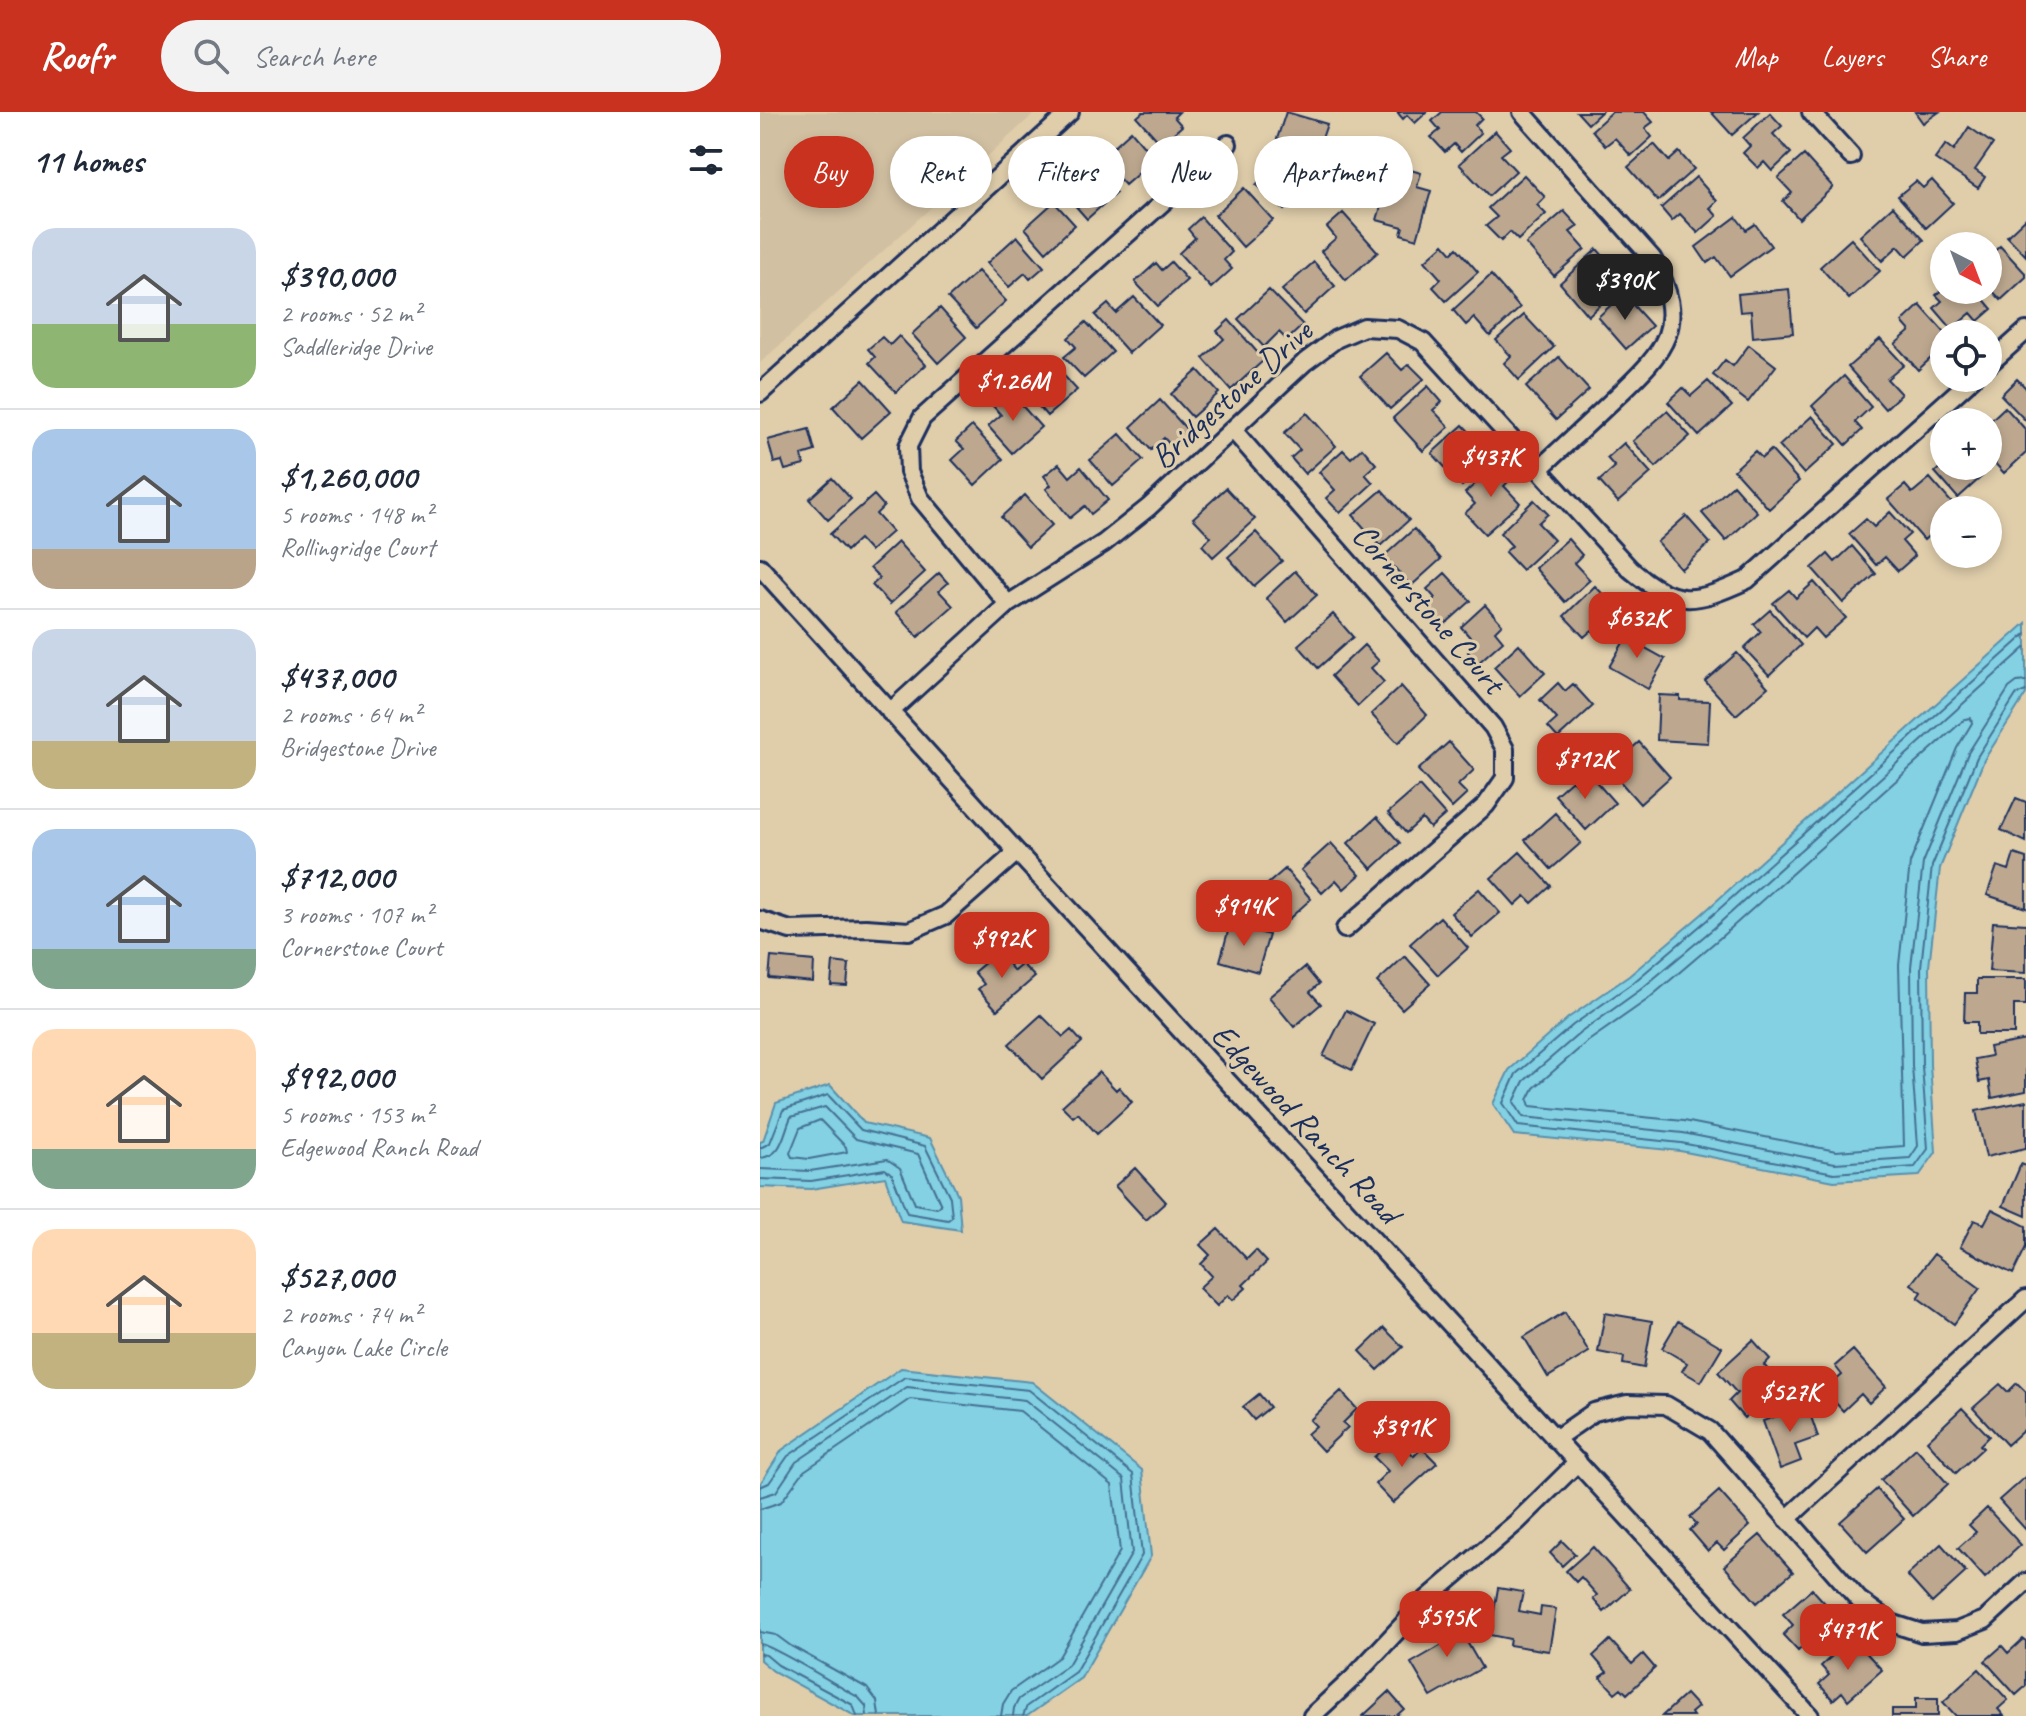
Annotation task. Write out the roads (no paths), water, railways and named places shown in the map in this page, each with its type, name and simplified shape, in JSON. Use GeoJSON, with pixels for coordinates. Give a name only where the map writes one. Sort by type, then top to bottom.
{"type":"FeatureCollection","features":[{"type":"Feature","properties":{"kind":"street"},"geometry":{"type":"LineString","coordinates":[[760,393],[1070,112]]}},
{"type":"Feature","properties":{"kind":"street"},"geometry":{"type":"LineString","coordinates":[[1522,112],[1652,258],[1666,282],[1671,308],[1668,333],[1656,359],[1539,469]]}},
{"type":"Feature","properties":{"kind":"street"},"geometry":{"type":"LineString","coordinates":[[1811,112],[1851,156]]}},
{"type":"Feature","properties":{"kind":"street"},"geometry":{"type":"LineString","coordinates":[[1008,604],[920,498],[909,472],[908,446],[922,418],[1157,208]]}},
{"type":"Feature","properties":{"kind":"street","name":"Bridgestone Drive"},"geometry":{"type":"LineString","coordinates":[[890,712],[1008,604],[1116,534],[1149,507],[1305,362],[1336,339],[1364,327],[1398,329],[1423,342],[1630,569],[1652,587],[1680,600],[1718,593],[1747,580],[1957,392]]}},
{"type":"Feature","properties":{"kind":"street"},"geometry":{"type":"LineString","coordinates":[[2002,352],[2026,331]]}},
{"type":"Feature","properties":{"kind":"street","name":"Cornerstone Court"},"geometry":{"type":"LineString","coordinates":[[1233,430],[1493,727],[1505,749],[1505,778],[1486,805],[1345,929]]}},
{"type":"Feature","properties":{"kind":"street","name":"Edgewood Ranch Road"},"geometry":{"type":"LineString","coordinates":[[760,567],[1017,852],[1810,1716]]}},
{"type":"Feature","properties":{"kind":"street"},"geometry":{"type":"LineString","coordinates":[[760,920],[790,930],[909,931],[946,915],[1017,852]]}},
{"type":"Feature","properties":{"kind":"street"},"geometry":{"type":"LineString","coordinates":[[1787,1519],[2026,1299]]}},
{"type":"Feature","properties":{"kind":"street"},"geometry":{"type":"LineString","coordinates":[[1555,1439],[1594,1412],[1627,1404],[1666,1405],[1710,1431],[1859,1600],[1891,1623],[1922,1633],[1957,1631],[1985,1620],[2026,1582]]}},
{"type":"Feature","properties":{"kind":"street"},"geometry":{"type":"LineString","coordinates":[[1312,1716],[1353,1678],[1427,1599],[1517,1522],[1578,1462]]}},
{"type":"Feature","properties":{"kind":"water"},"geometry":{"type":"Polygon","coordinates":[[[2026,623],[2026,694],[1984,760],[1940,868],[1929,967],[1930,1065],[1936,1152],[1919,1176],[1834,1181],[1680,1151],[1514,1135],[1493,1104],[1509,1070],[1568,1018],[1629,976],[1702,914],[2026,623]]]}},
{"type":"Feature","properties":{"kind":"water"},"geometry":{"type":"Polygon","coordinates":[[[830,1085],[864,1123],[930,1138],[958,1195],[961,1230],[901,1221],[885,1177],[811,1189],[760,1187],[760,1142],[776,1103],[830,1085]]]}},
{"type":"Feature","properties":{"kind":"water"},"geometry":{"type":"Polygon","coordinates":[[[901,1368],[1032,1382],[1142,1470],[1151,1556],[1081,1678],[1027,1716],[855,1716],[773,1671],[760,1660],[760,1484],[782,1450],[901,1368]]]}}]}
